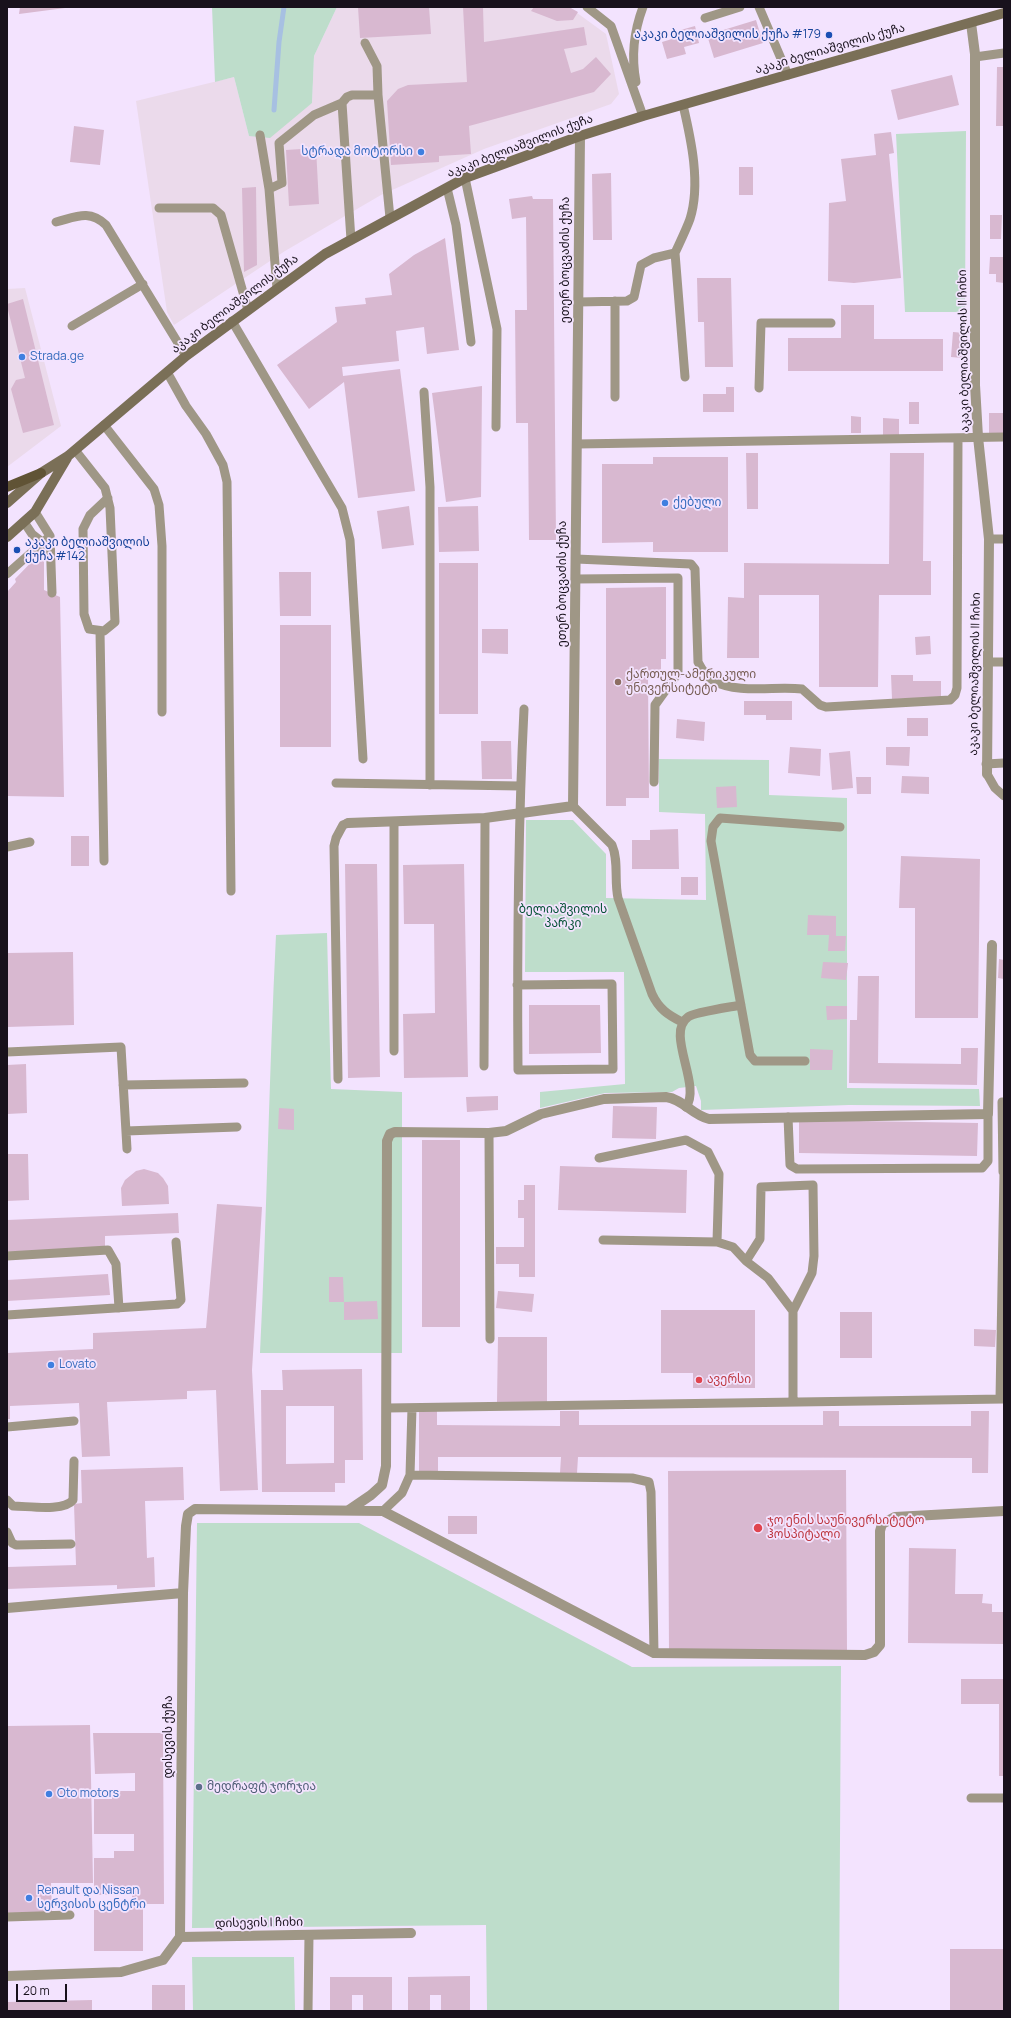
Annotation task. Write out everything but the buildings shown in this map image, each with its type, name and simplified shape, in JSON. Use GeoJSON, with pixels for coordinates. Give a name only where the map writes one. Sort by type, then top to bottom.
{"type":"FeatureCollection","features":[{"type":"Feature","properties":{"kind":"main road","name":"აკაკი ბელიაშვილის ქუჩა"},"geometry":{"type":"LineString","coordinates":[[7,503],[41,473],[71,453],[186,356],[325,254],[466,178],[580,136],[643,116],[1004,13]]}},
{"type":"Feature","properties":{"kind":"main road","name":"აკაკი ბელიაშვილის ქუჩა"},"geometry":{"type":"LineString","coordinates":[[7,537],[35,512],[71,453]]}},
{"type":"Feature","properties":{"kind":"main road"},"geometry":{"type":"LineString","coordinates":[[7,487],[41,473]]}},
{"type":"Feature","properties":{"kind":"street","name":"აკაკი ბელიაშვილის II ჩიხი"},"geometry":{"type":"LineString","coordinates":[[971,23],[975,57],[975,385],[978,437],[989,539],[987,769]]}},
{"type":"Feature","properties":{"kind":"street","name":"ეთერ ბოცვაძის ქუჩა"},"geometry":{"type":"LineString","coordinates":[[573,806],[580,136]]}},
{"type":"Feature","properties":{"kind":"street"},"geometry":{"type":"LineString","coordinates":[[348,823],[394,823],[485,818],[519,812],[573,806]]}},
{"type":"Feature","properties":{"kind":"street"},"geometry":{"type":"LineString","coordinates":[[349,1510],[371,1495],[382,1485],[386,1466],[387,1141],[390,1134],[395,1132],[489,1133],[506,1131],[541,1114],[604,1099],[674,1098],[702,1117],[709,1119],[988,1114],[992,945]]}},
{"type":"Feature","properties":{"kind":"street","name":"დისევის ქუჩა"},"geometry":{"type":"LineString","coordinates":[[180,1937],[183,1593],[186,1526],[188,1514],[195,1509],[384,1511]]}},
{"type":"Feature","properties":{"kind":"street"},"geometry":{"type":"LineString","coordinates":[[384,1511],[654,1653],[865,1655],[874,1652],[880,1645],[880,1531],[882,1524],[896,1517],[1004,1510]]}},
{"type":"Feature","properties":{"kind":"street"},"geometry":{"type":"LineString","coordinates":[[7,1608],[183,1593]]}},
{"type":"Feature","properties":{"kind":"street"},"geometry":{"type":"LineString","coordinates":[[309,1935],[411,1933]]}},
{"type":"Feature","properties":{"kind":"street","name":"დისევის I ჩიხი"},"geometry":{"type":"LineString","coordinates":[[180,1937],[309,1935]]}},
{"type":"Feature","properties":{"kind":"street"},"geometry":{"type":"LineString","coordinates":[[7,1976],[121,1972],[163,1960],[180,1937]]}},
{"type":"Feature","properties":{"kind":"lane"},"geometry":{"type":"LineString","coordinates":[[587,7],[611,26],[643,116]]}},
{"type":"Feature","properties":{"kind":"lane"},"geometry":{"type":"LineString","coordinates":[[643,7],[635,27],[633,67],[643,116]]}},
{"type":"Feature","properties":{"kind":"lane"},"geometry":{"type":"LineString","coordinates":[[705,18],[740,7]]}},
{"type":"Feature","properties":{"kind":"lane"},"geometry":{"type":"LineString","coordinates":[[759,7],[788,75]]}},
{"type":"Feature","properties":{"kind":"lane"},"geometry":{"type":"LineString","coordinates":[[365,44],[377,66],[378,95],[390,218]]}},
{"type":"Feature","properties":{"kind":"lane"},"geometry":{"type":"LineString","coordinates":[[975,57],[1004,53]]}},
{"type":"Feature","properties":{"kind":"lane"},"geometry":{"type":"LineString","coordinates":[[269,189],[282,183],[279,143],[314,115],[342,103],[352,95],[378,95]]}},
{"type":"Feature","properties":{"kind":"lane"},"geometry":{"type":"LineString","coordinates":[[342,103],[351,240]]}},
{"type":"Feature","properties":{"kind":"lane"},"geometry":{"type":"LineString","coordinates":[[683,105],[694,160],[693,196],[690,218],[675,253],[685,377]]}},
{"type":"Feature","properties":{"kind":"lane"},"geometry":{"type":"LineString","coordinates":[[260,135],[269,189],[277,289]]}},
{"type":"Feature","properties":{"kind":"lane"},"geometry":{"type":"LineString","coordinates":[[466,178],[497,329],[496,427]]}},
{"type":"Feature","properties":{"kind":"lane"},"geometry":{"type":"LineString","coordinates":[[447,188],[456,226],[471,342]]}},
{"type":"Feature","properties":{"kind":"lane"},"geometry":{"type":"LineString","coordinates":[[159,208],[213,208],[222,215],[248,310]]}},
{"type":"Feature","properties":{"kind":"lane"},"geometry":{"type":"LineString","coordinates":[[56,222],[86,214],[98,218],[106,226],[186,356]]}},
{"type":"Feature","properties":{"kind":"lane"},"geometry":{"type":"LineString","coordinates":[[578,302],[627,301],[634,297],[641,265],[654,258],[675,253]]}},
{"type":"Feature","properties":{"kind":"lane"},"geometry":{"type":"LineString","coordinates":[[72,326],[143,284]]}},
{"type":"Feature","properties":{"kind":"lane"},"geometry":{"type":"LineString","coordinates":[[615,301],[615,397]]}},
{"type":"Feature","properties":{"kind":"lane"},"geometry":{"type":"LineString","coordinates":[[232,321],[342,508],[350,540],[364,759]]}},
{"type":"Feature","properties":{"kind":"lane"},"geometry":{"type":"LineString","coordinates":[[759,388],[760,323],[831,323]]}},
{"type":"Feature","properties":{"kind":"lane"},"geometry":{"type":"LineString","coordinates":[[167,372],[186,406],[206,434],[223,465],[227,482],[231,891]]}},
{"type":"Feature","properties":{"kind":"lane"},"geometry":{"type":"LineString","coordinates":[[424,392],[430,487],[430,785]]}},
{"type":"Feature","properties":{"kind":"lane"},"geometry":{"type":"LineString","coordinates":[[104,425],[154,489],[159,505],[162,546],[162,712]]}},
{"type":"Feature","properties":{"kind":"lane"},"geometry":{"type":"LineString","coordinates":[[577,444],[1004,437]]}},
{"type":"Feature","properties":{"kind":"lane"},"geometry":{"type":"LineString","coordinates":[[576,559],[691,564],[695,569],[698,662],[704,672],[714,681],[731,687],[802,689],[820,705],[826,707],[950,700],[955,695],[957,688],[958,438]]}},
{"type":"Feature","properties":{"kind":"lane"},"geometry":{"type":"LineString","coordinates":[[71,453],[105,488],[108,498],[110,508],[115,622],[104,632],[100,632],[89,628],[84,614],[83,529],[90,515],[108,498]]}},
{"type":"Feature","properties":{"kind":"lane"},"geometry":{"type":"LineString","coordinates":[[35,512],[50,536],[52,593]]}},
{"type":"Feature","properties":{"kind":"lane"},"geometry":{"type":"LineString","coordinates":[[24,522],[41,543],[50,548]]}},
{"type":"Feature","properties":{"kind":"lane"},"geometry":{"type":"LineString","coordinates":[[7,574],[50,536]]}},
{"type":"Feature","properties":{"kind":"lane"},"geometry":{"type":"LineString","coordinates":[[989,539],[1004,540]]}},
{"type":"Feature","properties":{"kind":"lane"},"geometry":{"type":"LineString","coordinates":[[576,579],[678,578],[678,673],[655,705],[654,782]]}},
{"type":"Feature","properties":{"kind":"lane"},"geometry":{"type":"LineString","coordinates":[[100,632],[104,861]]}},
{"type":"Feature","properties":{"kind":"lane"},"geometry":{"type":"LineString","coordinates":[[989,662],[1004,662]]}},
{"type":"Feature","properties":{"kind":"lane"},"geometry":{"type":"LineString","coordinates":[[517,985],[612,984],[613,1069],[518,1070],[517,985],[519,812],[524,709]]}},
{"type":"Feature","properties":{"kind":"lane"},"geometry":{"type":"LineString","coordinates":[[1004,763],[987,769],[995,788],[1004,796]]}},
{"type":"Feature","properties":{"kind":"lane"},"geometry":{"type":"LineString","coordinates":[[336,783],[520,786]]}},
{"type":"Feature","properties":{"kind":"lane"},"geometry":{"type":"LineString","coordinates":[[573,806],[612,845],[615,853],[615,885],[618,898],[652,994],[656,1003],[665,1013],[682,1022]]}},
{"type":"Feature","properties":{"kind":"lane"},"geometry":{"type":"LineString","coordinates":[[484,1066],[485,818]]}},
{"type":"Feature","properties":{"kind":"lane"},"geometry":{"type":"LineString","coordinates":[[805,1061],[755,1061],[750,1055],[711,841],[713,827],[720,818],[840,826]]}},
{"type":"Feature","properties":{"kind":"lane"},"geometry":{"type":"LineString","coordinates":[[338,1079],[334,846],[339,831],[343,825],[348,823]]}},
{"type":"Feature","properties":{"kind":"lane"},"geometry":{"type":"LineString","coordinates":[[394,823],[394,1051]]}},
{"type":"Feature","properties":{"kind":"lane"},"geometry":{"type":"LineString","coordinates":[[7,847],[30,842]]}},
{"type":"Feature","properties":{"kind":"lane"},"geometry":{"type":"LineString","coordinates":[[686,1107],[691,1095],[681,1039],[680,1028],[682,1022],[688,1016],[741,1004]]}},
{"type":"Feature","properties":{"kind":"lane"},"geometry":{"type":"LineString","coordinates":[[7,1052],[121,1047],[127,1149]]}},
{"type":"Feature","properties":{"kind":"lane"},"geometry":{"type":"LineString","coordinates":[[123,1085],[244,1083]]}},
{"type":"Feature","properties":{"kind":"lane"},"geometry":{"type":"LineString","coordinates":[[387,1408],[1002,1399],[1002,1102],[1004,1102]]}},
{"type":"Feature","properties":{"kind":"lane"},"geometry":{"type":"LineString","coordinates":[[788,1117],[790,1166],[797,1169],[982,1168],[988,1161],[988,1114]]}},
{"type":"Feature","properties":{"kind":"lane"},"geometry":{"type":"LineString","coordinates":[[126,1131],[237,1127]]}},
{"type":"Feature","properties":{"kind":"lane"},"geometry":{"type":"LineString","coordinates":[[489,1133],[490,1340]]}},
{"type":"Feature","properties":{"kind":"lane"},"geometry":{"type":"LineString","coordinates":[[599,1158],[686,1140],[708,1152],[719,1174],[717,1242]]}},
{"type":"Feature","properties":{"kind":"lane"},"geometry":{"type":"LineString","coordinates":[[746,1261],[760,1239],[760,1187],[813,1185],[814,1256],[812,1273],[793,1311],[793,1401]]}},
{"type":"Feature","properties":{"kind":"lane"},"geometry":{"type":"LineString","coordinates":[[603,1240],[717,1242],[734,1248],[746,1261],[768,1278],[793,1311]]}},
{"type":"Feature","properties":{"kind":"lane"},"geometry":{"type":"LineString","coordinates":[[7,1314],[177,1304],[181,1300],[176,1242]]}},
{"type":"Feature","properties":{"kind":"lane"},"geometry":{"type":"LineString","coordinates":[[7,1256],[108,1250],[116,1264],[119,1308]]}},
{"type":"Feature","properties":{"kind":"lane"},"geometry":{"type":"LineString","coordinates":[[384,1511],[402,1493],[410,1475],[412,1408]]}},
{"type":"Feature","properties":{"kind":"lane"},"geometry":{"type":"LineString","coordinates":[[7,1427],[74,1421]]}},
{"type":"Feature","properties":{"kind":"lane"},"geometry":{"type":"LineString","coordinates":[[7,1500],[13,1506],[61,1507],[69,1504],[73,1500],[74,1460]]}},
{"type":"Feature","properties":{"kind":"lane"},"geometry":{"type":"LineString","coordinates":[[410,1475],[632,1478],[649,1482],[652,1492],[654,1653]]}},
{"type":"Feature","properties":{"kind":"lane"},"geometry":{"type":"LineString","coordinates":[[7,1532],[12,1542],[16,1546],[71,1544]]}},
{"type":"Feature","properties":{"kind":"lane"},"geometry":{"type":"LineString","coordinates":[[971,1798],[1004,1798]]}},
{"type":"Feature","properties":{"kind":"lane"},"geometry":{"type":"LineString","coordinates":[[7,1917],[70,1915]]}},
{"type":"Feature","properties":{"kind":"lane","name":"დისევის I ჩიხი"},"geometry":{"type":"LineString","coordinates":[[308,2011],[309,1935]]}},
{"type":"Feature","properties":{"kind":"shaded area"},"geometry":{"type":"Polygon","coordinates":[[[337,7],[569,7],[606,34],[619,94],[611,104],[484,149],[381,195],[285,251],[174,325],[167,312],[136,101],[234,77],[249,136],[312,103],[314,56],[337,7]]]}},
{"type":"Feature","properties":{"kind":"shaded area"},"geometry":{"type":"Polygon","coordinates":[[[25,288],[61,426],[7,467],[7,289],[25,288]]]}},
{"type":"Feature","properties":{"kind":"green space"},"geometry":{"type":"Polygon","coordinates":[[[212,7],[337,7],[314,56],[312,103],[270,138],[249,136],[234,77],[215,82],[212,7]]]}},
{"type":"Feature","properties":{"kind":"green space"},"geometry":{"type":"Polygon","coordinates":[[[966,131],[965,312],[905,312],[896,134],[966,131]]]}},
{"type":"Feature","properties":{"kind":"green space","name":"ბელიაშვილის პარკი"},"geometry":{"type":"Polygon","coordinates":[[[659,759],[769,760],[769,795],[847,798],[847,1088],[979,1089],[980,1106],[849,1105],[701,1110],[701,1101],[696,1086],[679,1088],[672,1092],[605,1093],[540,1108],[540,1092],[625,1084],[624,972],[525,972],[526,820],[573,820],[606,854],[606,898],[706,900],[705,814],[659,812],[659,759]]]}},
{"type":"Feature","properties":{"kind":"green space"},"geometry":{"type":"Polygon","coordinates":[[[327,933],[331,1089],[402,1092],[402,1353],[260,1353],[276,935],[327,933]]]}},
{"type":"Feature","properties":{"kind":"green space"},"geometry":{"type":"Polygon","coordinates":[[[197,1523],[359,1523],[632,1667],[841,1666],[839,2011],[487,2011],[486,1925],[192,1928],[197,1523]]]}},
{"type":"Feature","properties":{"kind":"green space"},"geometry":{"type":"Polygon","coordinates":[[[192,1957],[294,1957],[295,2011],[193,2011],[192,1957]]]}},
{"type":"Feature","properties":{"kind":"waterway"},"geometry":{"type":"LineString","coordinates":[[274,110],[279,42],[284,7]]}},
{"type":"Feature","properties":{"kind":"place","name":"აკაკი ბელიაშვილის ქუჩა #179"},"geometry":{"type":"Point","coordinates":[829,35]}},
{"type":"Feature","properties":{"kind":"place","name":"სტრადა მოტორსი"},"geometry":{"type":"Point","coordinates":[421,152]}},
{"type":"Feature","properties":{"kind":"place","name":"Strada.ge"},"geometry":{"type":"Point","coordinates":[22,357]}},
{"type":"Feature","properties":{"kind":"place","name":"ქებული"},"geometry":{"type":"Point","coordinates":[665,503]}},
{"type":"Feature","properties":{"kind":"place","name":"აკაკი ბელიაშვილის ქუჩა #142"},"geometry":{"type":"Point","coordinates":[17,550]}},
{"type":"Feature","properties":{"kind":"place","name":"ქართულ-ამერიკული უნივერსიტეტი"},"geometry":{"type":"Point","coordinates":[618,682]}},
{"type":"Feature","properties":{"kind":"place","name":"Lovato"},"geometry":{"type":"Point","coordinates":[51,1365]}},
{"type":"Feature","properties":{"kind":"place","name":"ავერსი"},"geometry":{"type":"Point","coordinates":[699,1380]}},
{"type":"Feature","properties":{"kind":"place","name":"ჯო ენის საუნივერსიტეტო ჰოსპიტალი"},"geometry":{"type":"Point","coordinates":[758,1528]}},
{"type":"Feature","properties":{"kind":"place","name":"მედრაფტ ჯორჯია"},"geometry":{"type":"Point","coordinates":[199,1787]}},
{"type":"Feature","properties":{"kind":"place","name":"Oto motors"},"geometry":{"type":"Point","coordinates":[49,1794]}},
{"type":"Feature","properties":{"kind":"place","name":"Renault და Nissan სერვისის ცენტრი"},"geometry":{"type":"Point","coordinates":[29,1898]}}]}
